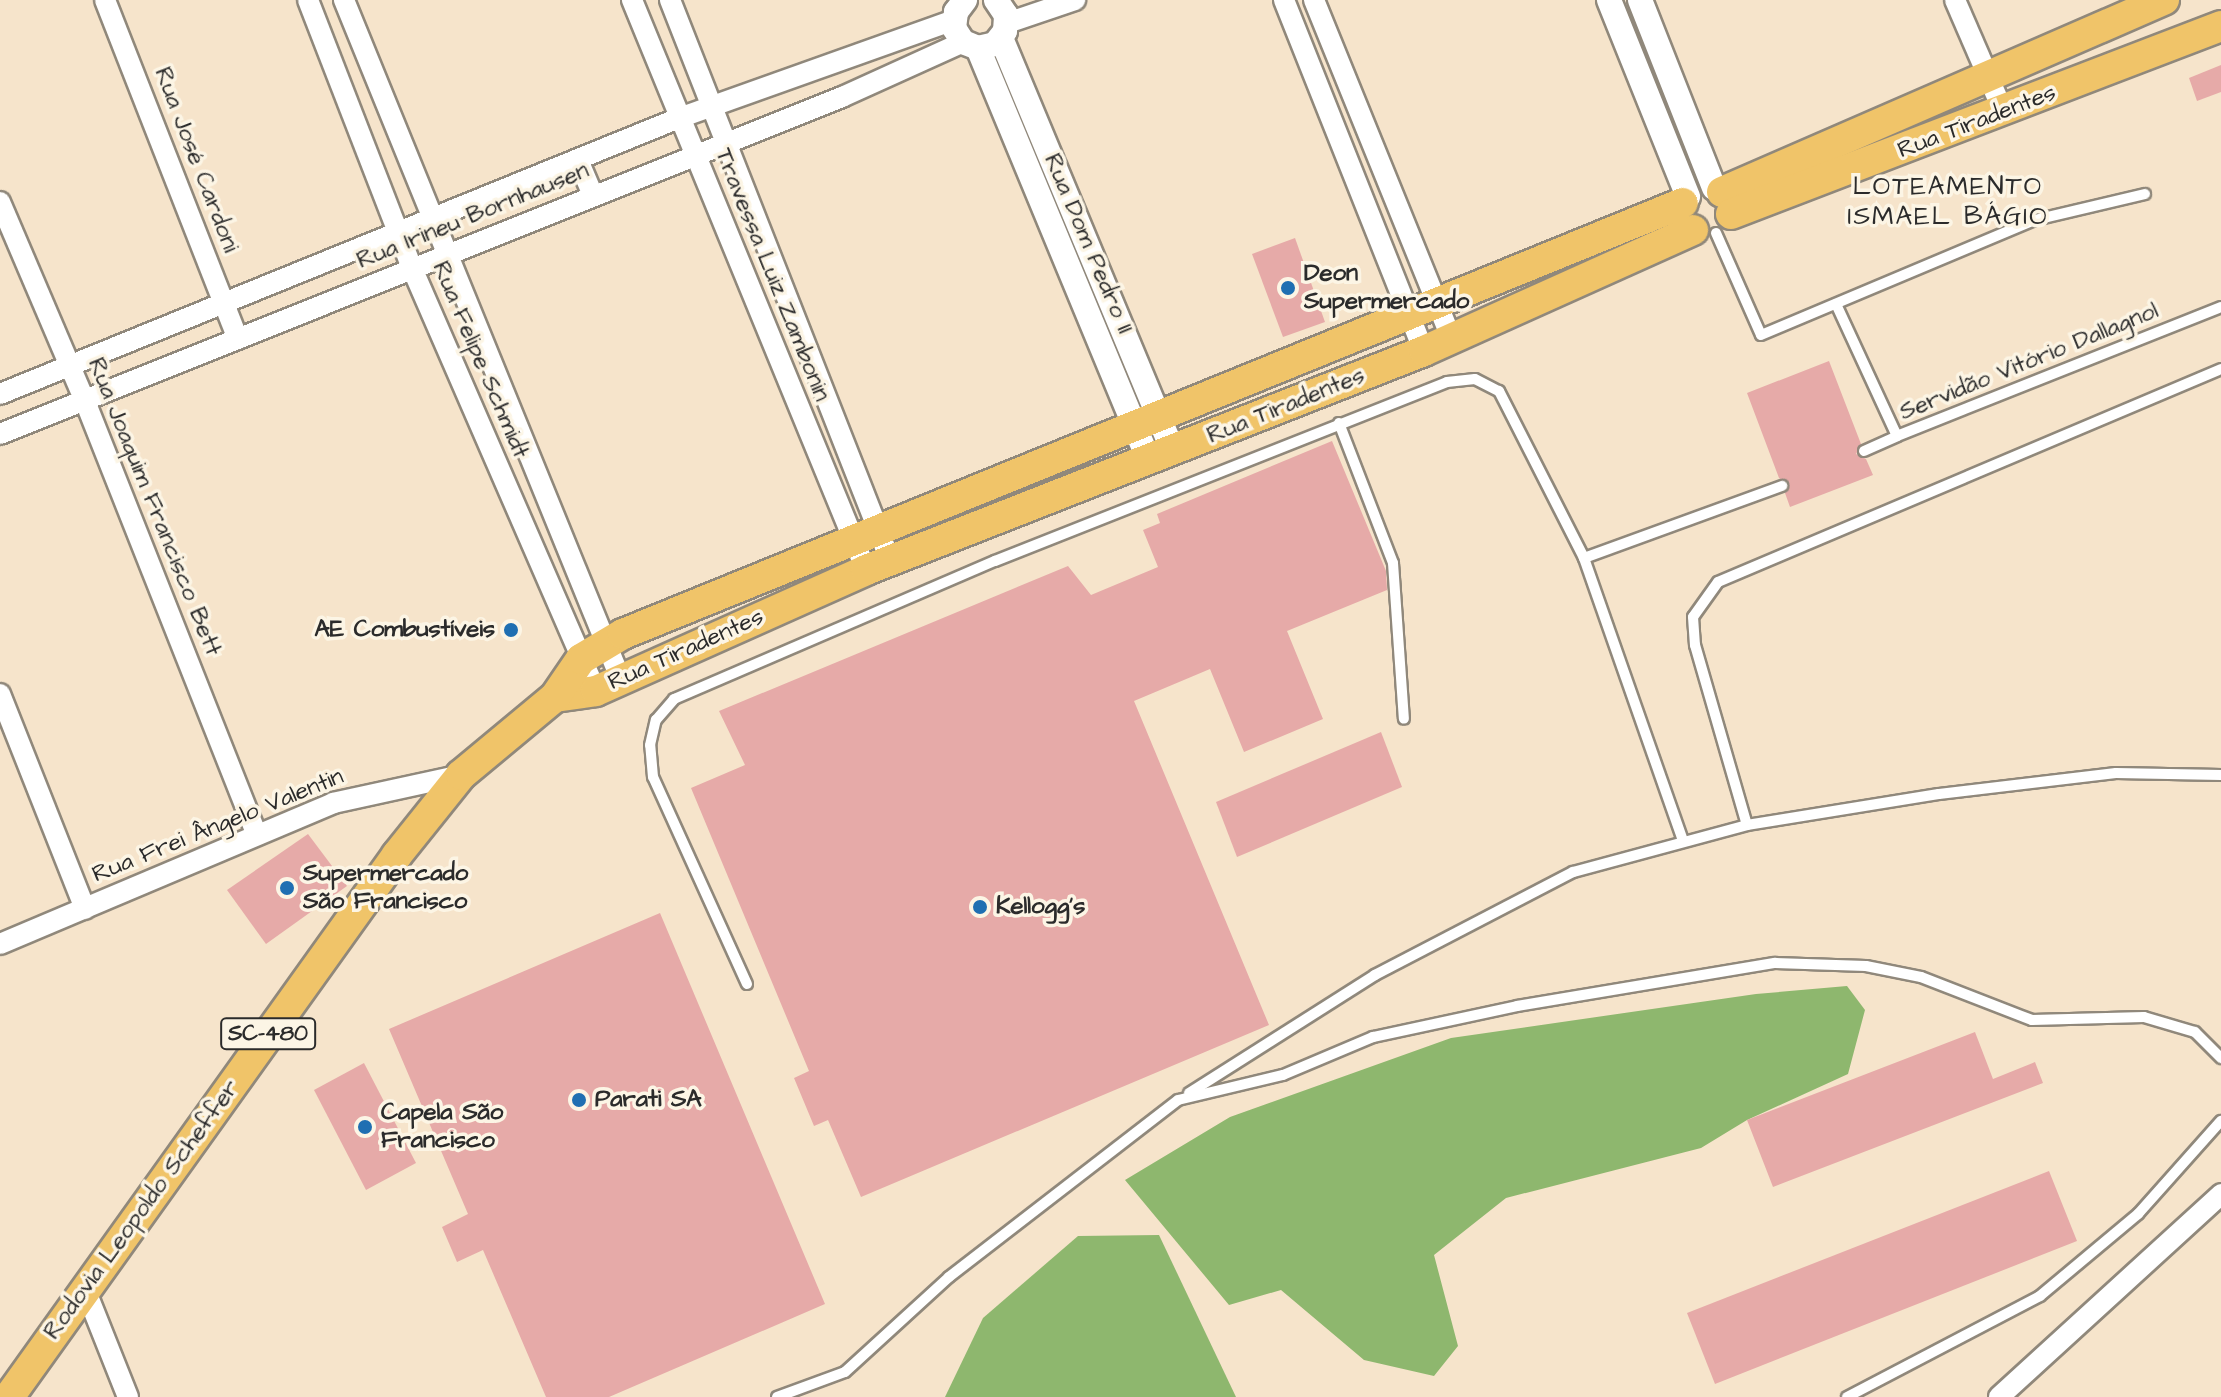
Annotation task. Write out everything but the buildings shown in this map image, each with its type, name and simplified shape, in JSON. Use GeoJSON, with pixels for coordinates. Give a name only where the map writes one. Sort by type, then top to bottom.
{"type":"FeatureCollection","features":[{"type":"Feature","properties":{"kind":"main road","name":"Rua Tiradentes"},"geometry":{"type":"LineString","coordinates":[[555,697],[609,685],[878,565],[1424,351],[1707,208],[2165,0]]}},
{"type":"Feature","properties":{"kind":"main road"},"geometry":{"type":"LineString","coordinates":[[2165,0],[2186,40]]}},
{"type":"Feature","properties":{"kind":"main road","name":"Rua Tiradentes"},"geometry":{"type":"LineString","coordinates":[[555,697],[593,651],[881,529],[1438,304],[1707,208],[2004,113],[2221,26]]}},
{"type":"Feature","properties":{"kind":"main road","name":"Rodovia Leopoldo Scheffer"},"geometry":{"type":"LineString","coordinates":[[9,1397],[397,855],[461,775],[555,697]]}},
{"type":"Feature","properties":{"kind":"street","name":"Rua José Cardoni"},"geometry":{"type":"LineString","coordinates":[[105,0],[238,339]]}},
{"type":"Feature","properties":{"kind":"street","name":"Rua Felipe Schmidt"},"geometry":{"type":"LineString","coordinates":[[308,0],[412,268],[462,383],[609,685]]}},
{"type":"Feature","properties":{"kind":"street","name":"Rua Felipe Schmidt"},"geometry":{"type":"LineString","coordinates":[[344,0],[495,368],[593,651],[609,685]]}},
{"type":"Feature","properties":{"kind":"street","name":"Travessa Luiz Zambonin"},"geometry":{"type":"LineString","coordinates":[[632,0],[853,543],[878,565]]}},
{"type":"Feature","properties":{"kind":"street","name":"Travessa Luiz Zambonin"},"geometry":{"type":"LineString","coordinates":[[670,0],[881,529],[878,565]]}},
{"type":"Feature","properties":{"kind":"street"},"geometry":{"type":"LineString","coordinates":[[963,19],[1075,0]]}},
{"type":"Feature","properties":{"kind":"street"},"geometry":{"type":"LineString","coordinates":[[1284,0],[1369,206],[1424,351]]}},
{"type":"Feature","properties":{"kind":"street"},"geometry":{"type":"LineString","coordinates":[[1314,0],[1451,338]]}},
{"type":"Feature","properties":{"kind":"street"},"geometry":{"type":"LineString","coordinates":[[1640,0],[1707,208]]}},
{"type":"Feature","properties":{"kind":"street"},"geometry":{"type":"LineString","coordinates":[[1955,0],[2004,113]]}},
{"type":"Feature","properties":{"kind":"street"},"geometry":{"type":"LineString","coordinates":[[1613,1],[1707,208]]}},
{"type":"Feature","properties":{"kind":"street","name":"Rua Dom Pedro II"},"geometry":{"type":"LineString","coordinates":[[1001,13],[1147,422]]}},
{"type":"Feature","properties":{"kind":"street","name":"Rua Irineu Bornhausen"},"geometry":{"type":"LineString","coordinates":[[0,394],[679,118],[827,62],[963,19]]}},
{"type":"Feature","properties":{"kind":"street","name":"Rua Irineu Bornhausen"},"geometry":{"type":"LineString","coordinates":[[0,434],[447,252],[842,97],[963,19]]}},
{"type":"Feature","properties":{"kind":"street","name":"Rua Dom Pedro II"},"geometry":{"type":"LineString","coordinates":[[963,19],[1161,455]]}},
{"type":"Feature","properties":{"kind":"street"},"geometry":{"type":"LineString","coordinates":[[324,44],[357,30]]}},
{"type":"Feature","properties":{"kind":"street"},"geometry":{"type":"LineString","coordinates":[[827,62],[842,97]]}},
{"type":"Feature","properties":{"kind":"street"},"geometry":{"type":"LineString","coordinates":[[578,160],[593,196]]}},
{"type":"Feature","properties":{"kind":"street"},"geometry":{"type":"LineString","coordinates":[[1369,206],[1392,191]]}},
{"type":"Feature","properties":{"kind":"street","name":"Rua Joaquim Francisco Bett"},"geometry":{"type":"LineString","coordinates":[[0,202],[85,401],[256,833]]}},
{"type":"Feature","properties":{"kind":"street"},"geometry":{"type":"LineString","coordinates":[[462,383],[495,368]]}},
{"type":"Feature","properties":{"kind":"street"},"geometry":{"type":"LineString","coordinates":[[797,404],[827,393]]}},
{"type":"Feature","properties":{"kind":"street"},"geometry":{"type":"LineString","coordinates":[[0,694],[85,909]]}},
{"type":"Feature","properties":{"kind":"street","name":"Rua Frei Ângelo Valentin"},"geometry":{"type":"LineString","coordinates":[[0,944],[256,833],[361,795],[461,775]]}},
{"type":"Feature","properties":{"kind":"street"},"geometry":{"type":"LineString","coordinates":[[1999,1397],[2221,1194]]}},
{"type":"Feature","properties":{"kind":"street"},"geometry":{"type":"LineString","coordinates":[[85,1289],[128,1397]]}},
{"type":"Feature","properties":{"kind":"lane"},"geometry":{"type":"LineString","coordinates":[[1707,208],[1761,335],[2035,220],[2145,194]]}},
{"type":"Feature","properties":{"kind":"lane","name":"Servidão Vitório Dallagnol"},"geometry":{"type":"LineString","coordinates":[[1836,304],[1897,436],[2221,307]]}},
{"type":"Feature","properties":{"kind":"lane"},"geometry":{"type":"LineString","coordinates":[[1747,825],[1695,645],[1693,617],[1718,582],[2221,369]]}},
{"type":"Feature","properties":{"kind":"lane"},"geometry":{"type":"LineString","coordinates":[[747,984],[653,777],[650,745],[656,720],[674,699],[741,666],[1447,382],[1475,379],[1499,391],[1584,558],[1683,840]]}},
{"type":"Feature","properties":{"kind":"lane"},"geometry":{"type":"LineString","coordinates":[[1339,423],[1393,563],[1404,719]]}},
{"type":"Feature","properties":{"kind":"lane"},"geometry":{"type":"LineString","coordinates":[[1864,451],[1897,436]]}},
{"type":"Feature","properties":{"kind":"lane"},"geometry":{"type":"LineString","coordinates":[[1584,558],[1782,486]]}},
{"type":"Feature","properties":{"kind":"lane"},"geometry":{"type":"LineString","coordinates":[[777,1397],[845,1372],[949,1277],[1178,1100],[1375,975],[1573,872],[1747,825],[1939,794],[2116,773],[2221,775]]}},
{"type":"Feature","properties":{"kind":"lane"},"geometry":{"type":"LineString","coordinates":[[1178,1100],[1283,1075],[1373,1037],[1517,1006],[1775,963],[1866,966],[1921,977],[2032,1020],[2144,1017],[2195,1032],[2221,1058]]}},
{"type":"Feature","properties":{"kind":"lane"},"geometry":{"type":"LineString","coordinates":[[1847,1397],[2040,1296],[2138,1214],[2221,1121]]}},
{"type":"Feature","properties":{"kind":"green space"},"geometry":{"type":"Polygon","coordinates":[[[1847,986],[1865,1010],[1848,1074],[1747,1120],[1701,1148],[1506,1198],[1434,1255],[1458,1346],[1434,1376],[1364,1360],[1281,1290],[1229,1305],[1125,1180],[1230,1117],[1451,1038],[1756,994],[1847,986]]]}},
{"type":"Feature","properties":{"kind":"green space"},"geometry":{"type":"Polygon","coordinates":[[[1159,1235],[1236,1397],[945,1397],[983,1318],[1078,1236],[1159,1235]]]}},
{"type":"Feature","properties":{"kind":"place","name":"Deon Supermercado"},"geometry":{"type":"Point","coordinates":[1288,288]}},
{"type":"Feature","properties":{"kind":"place","name":"AE Combustíveis"},"geometry":{"type":"Point","coordinates":[511,630]}},
{"type":"Feature","properties":{"kind":"place","name":"Supermercado São Francisco"},"geometry":{"type":"Point","coordinates":[287,888]}},
{"type":"Feature","properties":{"kind":"place","name":"Kellogg's"},"geometry":{"type":"Point","coordinates":[980,907]}},
{"type":"Feature","properties":{"kind":"place","name":"Parati SA"},"geometry":{"type":"Point","coordinates":[579,1100]}},
{"type":"Feature","properties":{"kind":"place","name":"Capela São Francisco"},"geometry":{"type":"Point","coordinates":[365,1127]}},
{"type":"Feature","properties":{"kind":"district","name":"LOTEAMENTO ISMAEL BÁGIO"},"geometry":{"type":"Point","coordinates":[1948,202]}}]}
